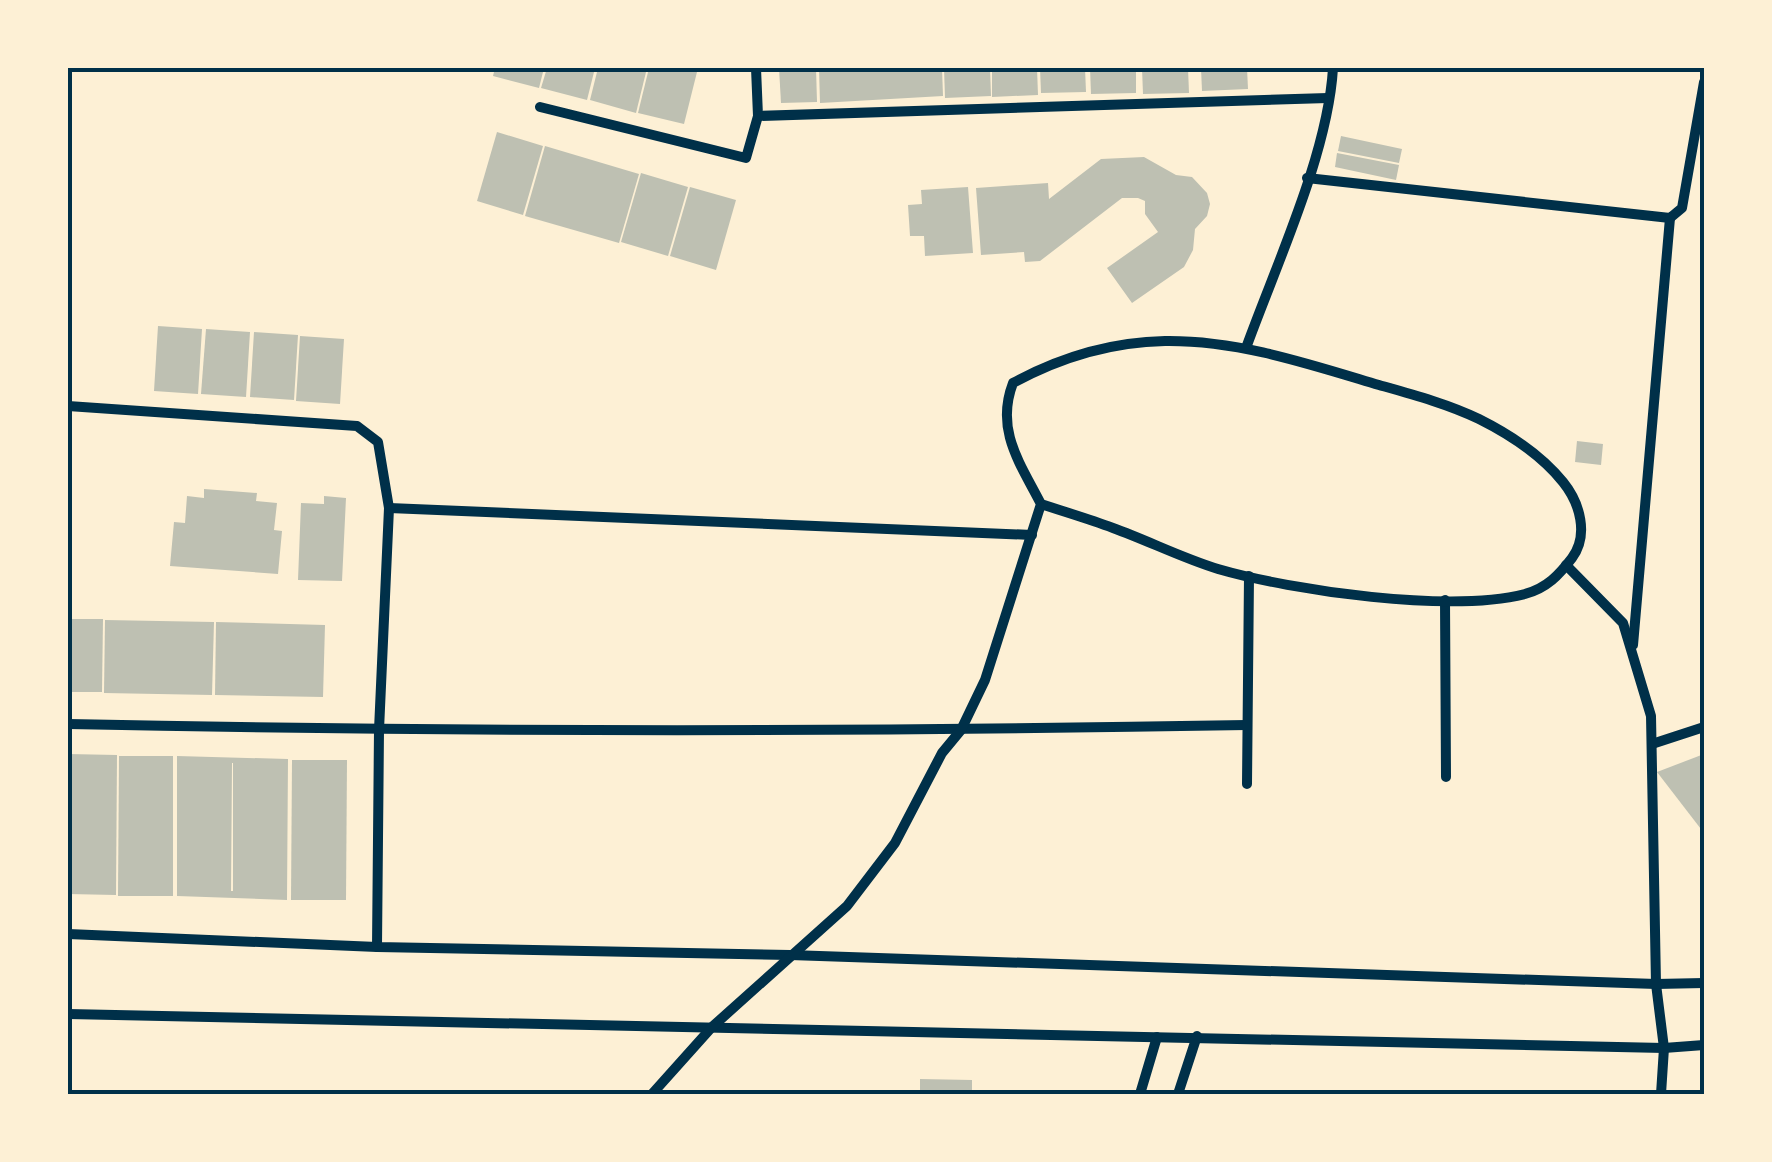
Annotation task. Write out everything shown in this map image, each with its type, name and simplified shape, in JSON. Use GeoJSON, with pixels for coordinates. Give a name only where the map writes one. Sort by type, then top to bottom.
{"type":"FeatureCollection","features":[{"type":"Feature","properties":{"kind":"street"},"geometry":{"type":"LineString","coordinates":[[540,107],[746,158],[758,116],[756,68]]}},
{"type":"Feature","properties":{"kind":"street"},"geometry":{"type":"LineString","coordinates":[[1246,348],[1307,178],[1325,120],[1333,68]]}},
{"type":"Feature","properties":{"kind":"street"},"geometry":{"type":"LineString","coordinates":[[1632,656],[1670,218],[1682,208],[1704,82]]}},
{"type":"Feature","properties":{"kind":"street"},"geometry":{"type":"LineString","coordinates":[[758,116],[1328,98]]}},
{"type":"Feature","properties":{"kind":"street"},"geometry":{"type":"LineString","coordinates":[[1307,178],[1670,218]]}},
{"type":"Feature","properties":{"kind":"street"},"geometry":{"type":"LineString","coordinates":[[652,1094],[712,1027],[847,906],[896,843],[942,753],[961,730],[986,680],[1041,504],[1008,441],[1006,400],[1013,382],[1086,352],[1164,342],[1246,348],[1414,396],[1477,418],[1517,442],[1564,484],[1581,516],[1580,547],[1554,580],[1528,593],[1467,602],[1326,591],[1249,576],[1168,553],[1116,529],[1041,504]]}},
{"type":"Feature","properties":{"kind":"street"},"geometry":{"type":"LineString","coordinates":[[68,406],[357,426],[378,442],[389,508],[379,730],[377,947]]}},
{"type":"Feature","properties":{"kind":"street"},"geometry":{"type":"LineString","coordinates":[[389,508],[1032,535]]}},
{"type":"Feature","properties":{"kind":"street"},"geometry":{"type":"LineString","coordinates":[[1566,566],[1624,623],[1651,716],[1656,984],[1664,1048],[1661,1094]]}},
{"type":"Feature","properties":{"kind":"street"},"geometry":{"type":"LineString","coordinates":[[1247,784],[1249,576]]}},
{"type":"Feature","properties":{"kind":"street"},"geometry":{"type":"LineString","coordinates":[[1446,600],[1446,777]]}},
{"type":"Feature","properties":{"kind":"street"},"geometry":{"type":"LineString","coordinates":[[68,724],[379,730],[961,730],[1247,725]]}},
{"type":"Feature","properties":{"kind":"street"},"geometry":{"type":"LineString","coordinates":[[1652,744],[1704,726]]}},
{"type":"Feature","properties":{"kind":"street"},"geometry":{"type":"LineString","coordinates":[[68,934],[377,947],[790,955],[1656,984],[1704,982]]}},
{"type":"Feature","properties":{"kind":"street"},"geometry":{"type":"LineString","coordinates":[[68,1014],[1664,1048],[1704,1045]]}},
{"type":"Feature","properties":{"kind":"street"},"geometry":{"type":"LineString","coordinates":[[1178,1094],[1197,1036]]}},
{"type":"Feature","properties":{"kind":"street"},"geometry":{"type":"LineString","coordinates":[[1140,1094],[1157,1037]]}},
{"type":"Feature","properties":{"kind":"building"},"geometry":{"type":"Polygon","coordinates":[[[495,68],[544,68],[539,88],[493,76],[495,68]]]}},
{"type":"Feature","properties":{"kind":"building"},"geometry":{"type":"Polygon","coordinates":[[[547,68],[595,68],[587,100],[541,88],[547,68]]]}},
{"type":"Feature","properties":{"kind":"building"},"geometry":{"type":"Polygon","coordinates":[[[598,68],[647,68],[636,113],[590,100],[598,68]]]}},
{"type":"Feature","properties":{"kind":"building"},"geometry":{"type":"Polygon","coordinates":[[[649,68],[698,68],[684,124],[638,113],[649,68]]]}},
{"type":"Feature","properties":{"kind":"building"},"geometry":{"type":"Polygon","coordinates":[[[779,68],[816,68],[817,102],[781,103],[779,68]]]}},
{"type":"Feature","properties":{"kind":"building"},"geometry":{"type":"Polygon","coordinates":[[[819,68],[942,68],[943,96],[820,103],[819,68]]]}},
{"type":"Feature","properties":{"kind":"building"},"geometry":{"type":"Polygon","coordinates":[[[944,68],[990,68],[991,96],[945,98],[944,68]]]}},
{"type":"Feature","properties":{"kind":"building"},"geometry":{"type":"Polygon","coordinates":[[[992,68],[1037,68],[1038,95],[992,97],[992,68]]]}},
{"type":"Feature","properties":{"kind":"building"},"geometry":{"type":"Polygon","coordinates":[[[1040,68],[1085,68],[1086,92],[1041,93],[1040,68]]]}},
{"type":"Feature","properties":{"kind":"building"},"geometry":{"type":"Polygon","coordinates":[[[1090,68],[1136,68],[1136,93],[1091,94],[1090,68]]]}},
{"type":"Feature","properties":{"kind":"building"},"geometry":{"type":"Polygon","coordinates":[[[1142,68],[1188,68],[1189,93],[1143,94],[1142,68]]]}},
{"type":"Feature","properties":{"kind":"building"},"geometry":{"type":"Polygon","coordinates":[[[1201,68],[1247,68],[1248,89],[1202,91],[1201,68]]]}},
{"type":"Feature","properties":{"kind":"building"},"geometry":{"type":"Polygon","coordinates":[[[497,132],[543,146],[523,215],[477,201],[497,132]]]}},
{"type":"Feature","properties":{"kind":"building"},"geometry":{"type":"Polygon","coordinates":[[[1341,136],[1402,149],[1399,163],[1338,151],[1341,136]]]}},
{"type":"Feature","properties":{"kind":"building"},"geometry":{"type":"Polygon","coordinates":[[[545,146],[639,174],[619,243],[525,216],[545,146]]]}},
{"type":"Feature","properties":{"kind":"building"},"geometry":{"type":"Polygon","coordinates":[[[1337,153],[1399,165],[1396,180],[1335,167],[1337,153]]]}},
{"type":"Feature","properties":{"kind":"building"},"geometry":{"type":"Polygon","coordinates":[[[1144,157],[1176,175],[1192,177],[1207,193],[1210,204],[1207,216],[1195,229],[1193,250],[1184,267],[1132,303],[1107,268],[1158,232],[1145,214],[1145,201],[1138,198],[1122,198],[1040,261],[1025,262],[1024,252],[981,255],[976,188],[1048,183],[1049,199],[1101,159],[1144,157]]]}},
{"type":"Feature","properties":{"kind":"building"},"geometry":{"type":"Polygon","coordinates":[[[641,173],[688,187],[668,256],[621,242],[641,173]]]}},
{"type":"Feature","properties":{"kind":"building"},"geometry":{"type":"Polygon","coordinates":[[[690,187],[736,200],[716,270],[670,256],[690,187]]]}},
{"type":"Feature","properties":{"kind":"building"},"geometry":{"type":"Polygon","coordinates":[[[968,187],[973,253],[925,256],[924,236],[910,236],[908,205],[922,204],[921,190],[968,187]]]}},
{"type":"Feature","properties":{"kind":"building"},"geometry":{"type":"Polygon","coordinates":[[[158,326],[202,329],[198,394],[154,391],[158,326]]]}},
{"type":"Feature","properties":{"kind":"building"},"geometry":{"type":"Polygon","coordinates":[[[206,329],[250,332],[246,397],[201,394],[206,329]]]}},
{"type":"Feature","properties":{"kind":"building"},"geometry":{"type":"Polygon","coordinates":[[[254,332],[298,335],[294,400],[250,397],[254,332]]]}},
{"type":"Feature","properties":{"kind":"building"},"geometry":{"type":"Polygon","coordinates":[[[300,336],[344,339],[340,404],[296,401],[300,336]]]}},
{"type":"Feature","properties":{"kind":"building"},"geometry":{"type":"Polygon","coordinates":[[[1577,441],[1603,444],[1601,465],[1575,462],[1577,441]]]}},
{"type":"Feature","properties":{"kind":"building"},"geometry":{"type":"Polygon","coordinates":[[[204,489],[257,493],[256,501],[277,503],[274,530],[282,531],[278,574],[170,566],[174,522],[185,523],[187,496],[204,498],[204,489]]]}},
{"type":"Feature","properties":{"kind":"building"},"geometry":{"type":"Polygon","coordinates":[[[324,496],[346,498],[342,581],[298,580],[301,503],[324,504],[324,496]]]}},
{"type":"Feature","properties":{"kind":"building"},"geometry":{"type":"Polygon","coordinates":[[[68,619],[103,619],[102,692],[68,692],[68,619]]]}},
{"type":"Feature","properties":{"kind":"building"},"geometry":{"type":"Polygon","coordinates":[[[105,620],[214,622],[212,695],[104,693],[105,620]]]}},
{"type":"Feature","properties":{"kind":"building"},"geometry":{"type":"Polygon","coordinates":[[[216,622],[325,625],[323,697],[215,695],[216,622]]]}},
{"type":"Feature","properties":{"kind":"building"},"geometry":{"type":"Polygon","coordinates":[[[68,754],[117,755],[116,895],[68,894],[68,754]]]}},
{"type":"Feature","properties":{"kind":"building"},"geometry":{"type":"Polygon","coordinates":[[[1704,754],[1704,833],[1657,772],[1704,754]]]}},
{"type":"Feature","properties":{"kind":"building"},"geometry":{"type":"Polygon","coordinates":[[[119,756],[173,756],[173,896],[118,896],[119,756]]]}},
{"type":"Feature","properties":{"kind":"building"},"geometry":{"type":"Polygon","coordinates":[[[177,756],[288,759],[287,900],[177,896],[177,756]],[[232,763],[231,891],[233,891],[232,763]]]}},
{"type":"Feature","properties":{"kind":"building"},"geometry":{"type":"Polygon","coordinates":[[[292,760],[347,760],[346,900],[291,900],[292,760]]]}},
{"type":"Feature","properties":{"kind":"building"},"geometry":{"type":"Polygon","coordinates":[[[920,1079],[972,1080],[972,1094],[920,1094],[920,1079]]]}}]}
